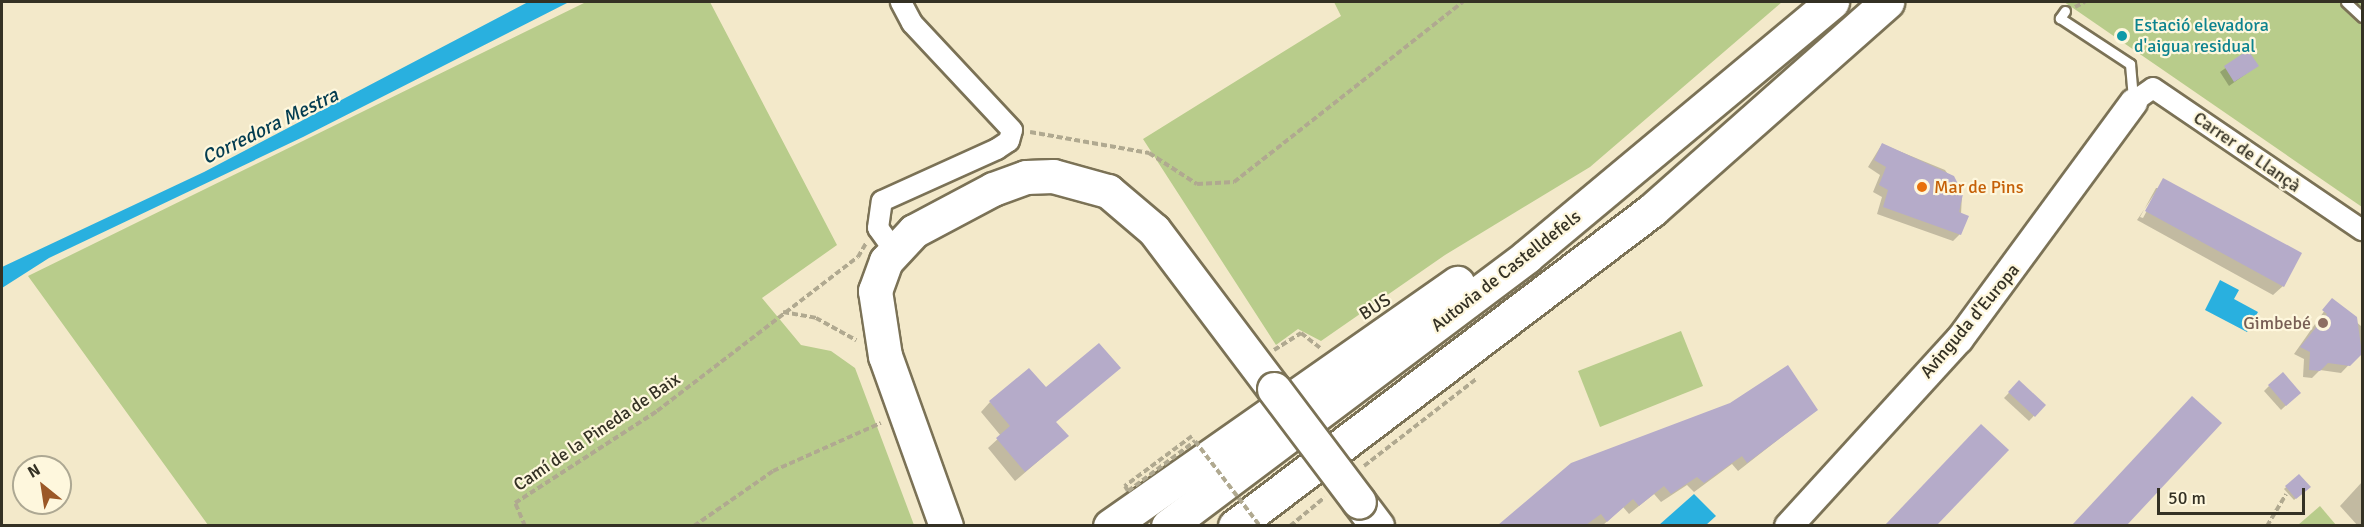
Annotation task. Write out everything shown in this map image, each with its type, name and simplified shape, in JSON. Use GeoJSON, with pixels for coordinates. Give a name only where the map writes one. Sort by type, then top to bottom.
{"type":"FeatureCollection","features":[{"type":"Feature","properties":{"kind":"highway","name":"Autovia de Castelldefels"},"geometry":{"type":"LineString","coordinates":[[1168,525],[1527,256],[1668,143],[1832,2]]}},
{"type":"Feature","properties":{"kind":"highway"},"geometry":{"type":"LineString","coordinates":[[1235,525],[1652,210],[1887,2]]}},
{"type":"Feature","properties":{"kind":"highway"},"geometry":{"type":"LineString","coordinates":[[1110,525],[1314,381],[1668,143]]}},
{"type":"Feature","properties":{"kind":"highway"},"geometry":{"type":"LineString","coordinates":[[946,521],[877,325],[881,246],[915,231],[993,189],[1026,177],[1082,180],[1108,191],[1154,230],[1274,375],[1368,514]]}},
{"type":"Feature","properties":{"kind":"highway"},"geometry":{"type":"LineString","coordinates":[[1253,525],[1306,472]]}},
{"type":"Feature","properties":{"kind":"street"},"geometry":{"type":"LineString","coordinates":[[881,246],[878,228],[882,201],[997,150],[1009,141],[1012,130],[919,32],[900,2]]}},
{"type":"Feature","properties":{"kind":"street","name":"Carrer de Llançà"},"geometry":{"type":"LineString","coordinates":[[2133,102],[2153,88],[2362,230]]}},
{"type":"Feature","properties":{"kind":"street","name":"Avinguda d'Europa"},"geometry":{"type":"LineString","coordinates":[[1788,525],[1959,339],[2133,102]]}},
{"type":"Feature","properties":{"kind":"lane"},"geometry":{"type":"LineString","coordinates":[[2346,2],[2362,17]]}},
{"type":"Feature","properties":{"kind":"lane"},"geometry":{"type":"LineString","coordinates":[[2066,11],[2060,18],[2130,64],[2133,102]]}},
{"type":"Feature","properties":{"kind":"path"},"geometry":{"type":"LineString","coordinates":[[1012,130],[1149,153],[1197,184],[1234,182],[1463,2]]}},
{"type":"Feature","properties":{"kind":"path","name":"Camí de la Pineda de Baix"},"geometry":{"type":"LineString","coordinates":[[526,524],[515,503],[712,368],[858,257],[881,246]]}},
{"type":"Feature","properties":{"kind":"path"},"geometry":{"type":"LineString","coordinates":[[1269,353],[1301,333],[1323,350]]}},
{"type":"Feature","properties":{"kind":"path"},"geometry":{"type":"LineString","coordinates":[[1263,345],[1269,353],[1274,375]]}},
{"type":"Feature","properties":{"kind":"path"},"geometry":{"type":"LineString","coordinates":[[694,525],[802,455],[893,419]]}},
{"type":"Feature","properties":{"kind":"path"},"geometry":{"type":"LineString","coordinates":[[1192,436],[1125,486],[1128,491],[1195,441],[1260,525]]}},
{"type":"Feature","properties":{"kind":"path"},"geometry":{"type":"LineString","coordinates":[[2267,525],[2286,494]]}},
{"type":"Feature","properties":{"kind":"path"},"geometry":{"type":"LineString","coordinates":[[1299,518],[1301,525]]}},
{"type":"Feature","properties":{"kind":"green space"},"geometry":{"type":"Polygon","coordinates":[[[586,2],[710,2],[837,245],[762,298],[801,345],[831,351],[855,368],[914,525],[208,525],[28,276],[586,2]]]}},
{"type":"Feature","properties":{"kind":"green space"},"geometry":{"type":"Polygon","coordinates":[[[1334,2],[1782,2],[1590,167],[1445,255],[1321,341],[1298,329],[1276,345],[1143,139],[1341,16],[1334,2]]]}},
{"type":"Feature","properties":{"kind":"green space"},"geometry":{"type":"Polygon","coordinates":[[[2064,2],[2362,2],[2362,207],[2073,8],[2064,2]]]}},
{"type":"Feature","properties":{"kind":"green space"},"geometry":{"type":"Polygon","coordinates":[[[1681,331],[1703,386],[1600,427],[1578,371],[1681,331]]]}},
{"type":"Feature","properties":{"kind":"green space"},"geometry":{"type":"Polygon","coordinates":[[[2320,506],[2336,525],[2298,525],[2320,506]]]}},
{"type":"Feature","properties":{"kind":"water"},"geometry":{"type":"Polygon","coordinates":[[[528,2],[569,2],[303,137],[49,258],[2,288],[2,267],[204,172],[528,2]]]}},
{"type":"Feature","properties":{"kind":"water"},"geometry":{"type":"Polygon","coordinates":[[[2220,280],[2239,290],[2234,299],[2258,312],[2247,332],[2205,310],[2220,280]]]}},
{"type":"Feature","properties":{"kind":"water"},"geometry":{"type":"Polygon","coordinates":[[[1694,494],[1716,516],[1706,525],[1659,525],[1694,494]]]}},
{"type":"Feature","properties":{"kind":"building"},"geometry":{"type":"Polygon","coordinates":[[[2248,50],[2259,66],[2234,82],[2224,66],[2248,50]]]}},
{"type":"Feature","properties":{"kind":"building","name":"Mar de Pins"},"geometry":{"type":"Polygon","coordinates":[[[1882,143],[1954,176],[1963,194],[1959,212],[1969,216],[1961,235],[1883,207],[1888,190],[1879,185],[1886,167],[1874,160],[1882,143]]]}},
{"type":"Feature","properties":{"kind":"building"},"geometry":{"type":"Polygon","coordinates":[[[2163,178],[2302,253],[2284,287],[2145,211],[2163,178]]]}},
{"type":"Feature","properties":{"kind":"building"},"geometry":{"type":"Polygon","coordinates":[[[2332,298],[2357,317],[2362,354],[2350,366],[2328,363],[2320,371],[2309,370],[2310,352],[2300,347],[2327,314],[2322,310],[2332,298]]]}},
{"type":"Feature","properties":{"kind":"building"},"geometry":{"type":"Polygon","coordinates":[[[1099,343],[1121,368],[1056,422],[1069,436],[1025,472],[996,438],[1010,426],[989,401],[1029,368],[1046,387],[1099,343]]]}},
{"type":"Feature","properties":{"kind":"building"},"geometry":{"type":"Polygon","coordinates":[[[1788,365],[1818,410],[1747,463],[1742,456],[1704,483],[1697,477],[1671,494],[1664,486],[1639,506],[1633,499],[1607,522],[1601,514],[1586,525],[1498,525],[1571,463],[1730,403],[1788,365]]]}},
{"type":"Feature","properties":{"kind":"building"},"geometry":{"type":"Polygon","coordinates":[[[2283,372],[2301,393],[2286,406],[2268,385],[2283,372]]]}},
{"type":"Feature","properties":{"kind":"building"},"geometry":{"type":"Polygon","coordinates":[[[2019,380],[2046,405],[2035,417],[2008,392],[2019,380]]]}},
{"type":"Feature","properties":{"kind":"building"},"geometry":{"type":"Polygon","coordinates":[[[2192,396],[2222,423],[2127,525],[2072,525],[2192,396]]]}},
{"type":"Feature","properties":{"kind":"building"},"geometry":{"type":"Polygon","coordinates":[[[1981,424],[2009,450],[1937,525],[1885,525],[1981,424]]]}},
{"type":"Feature","properties":{"kind":"building"},"geometry":{"type":"Polygon","coordinates":[[[2299,474],[2311,487],[2296,499],[2285,486],[2299,474]]]}},
{"type":"Feature","properties":{"kind":"place","name":"Estació elevadora d'aigua residual"},"geometry":{"type":"Point","coordinates":[2122,36]}},
{"type":"Feature","properties":{"kind":"place","name":"Mar de Pins"},"geometry":{"type":"Point","coordinates":[1922,187]}},
{"type":"Feature","properties":{"kind":"place","name":"Gimbebé"},"geometry":{"type":"Point","coordinates":[2323,323]}},
{"type":"Feature","properties":{"kind":"water label","name":"Corredora Mestra"},"geometry":{"type":"Point","coordinates":[270,126]}}]}
